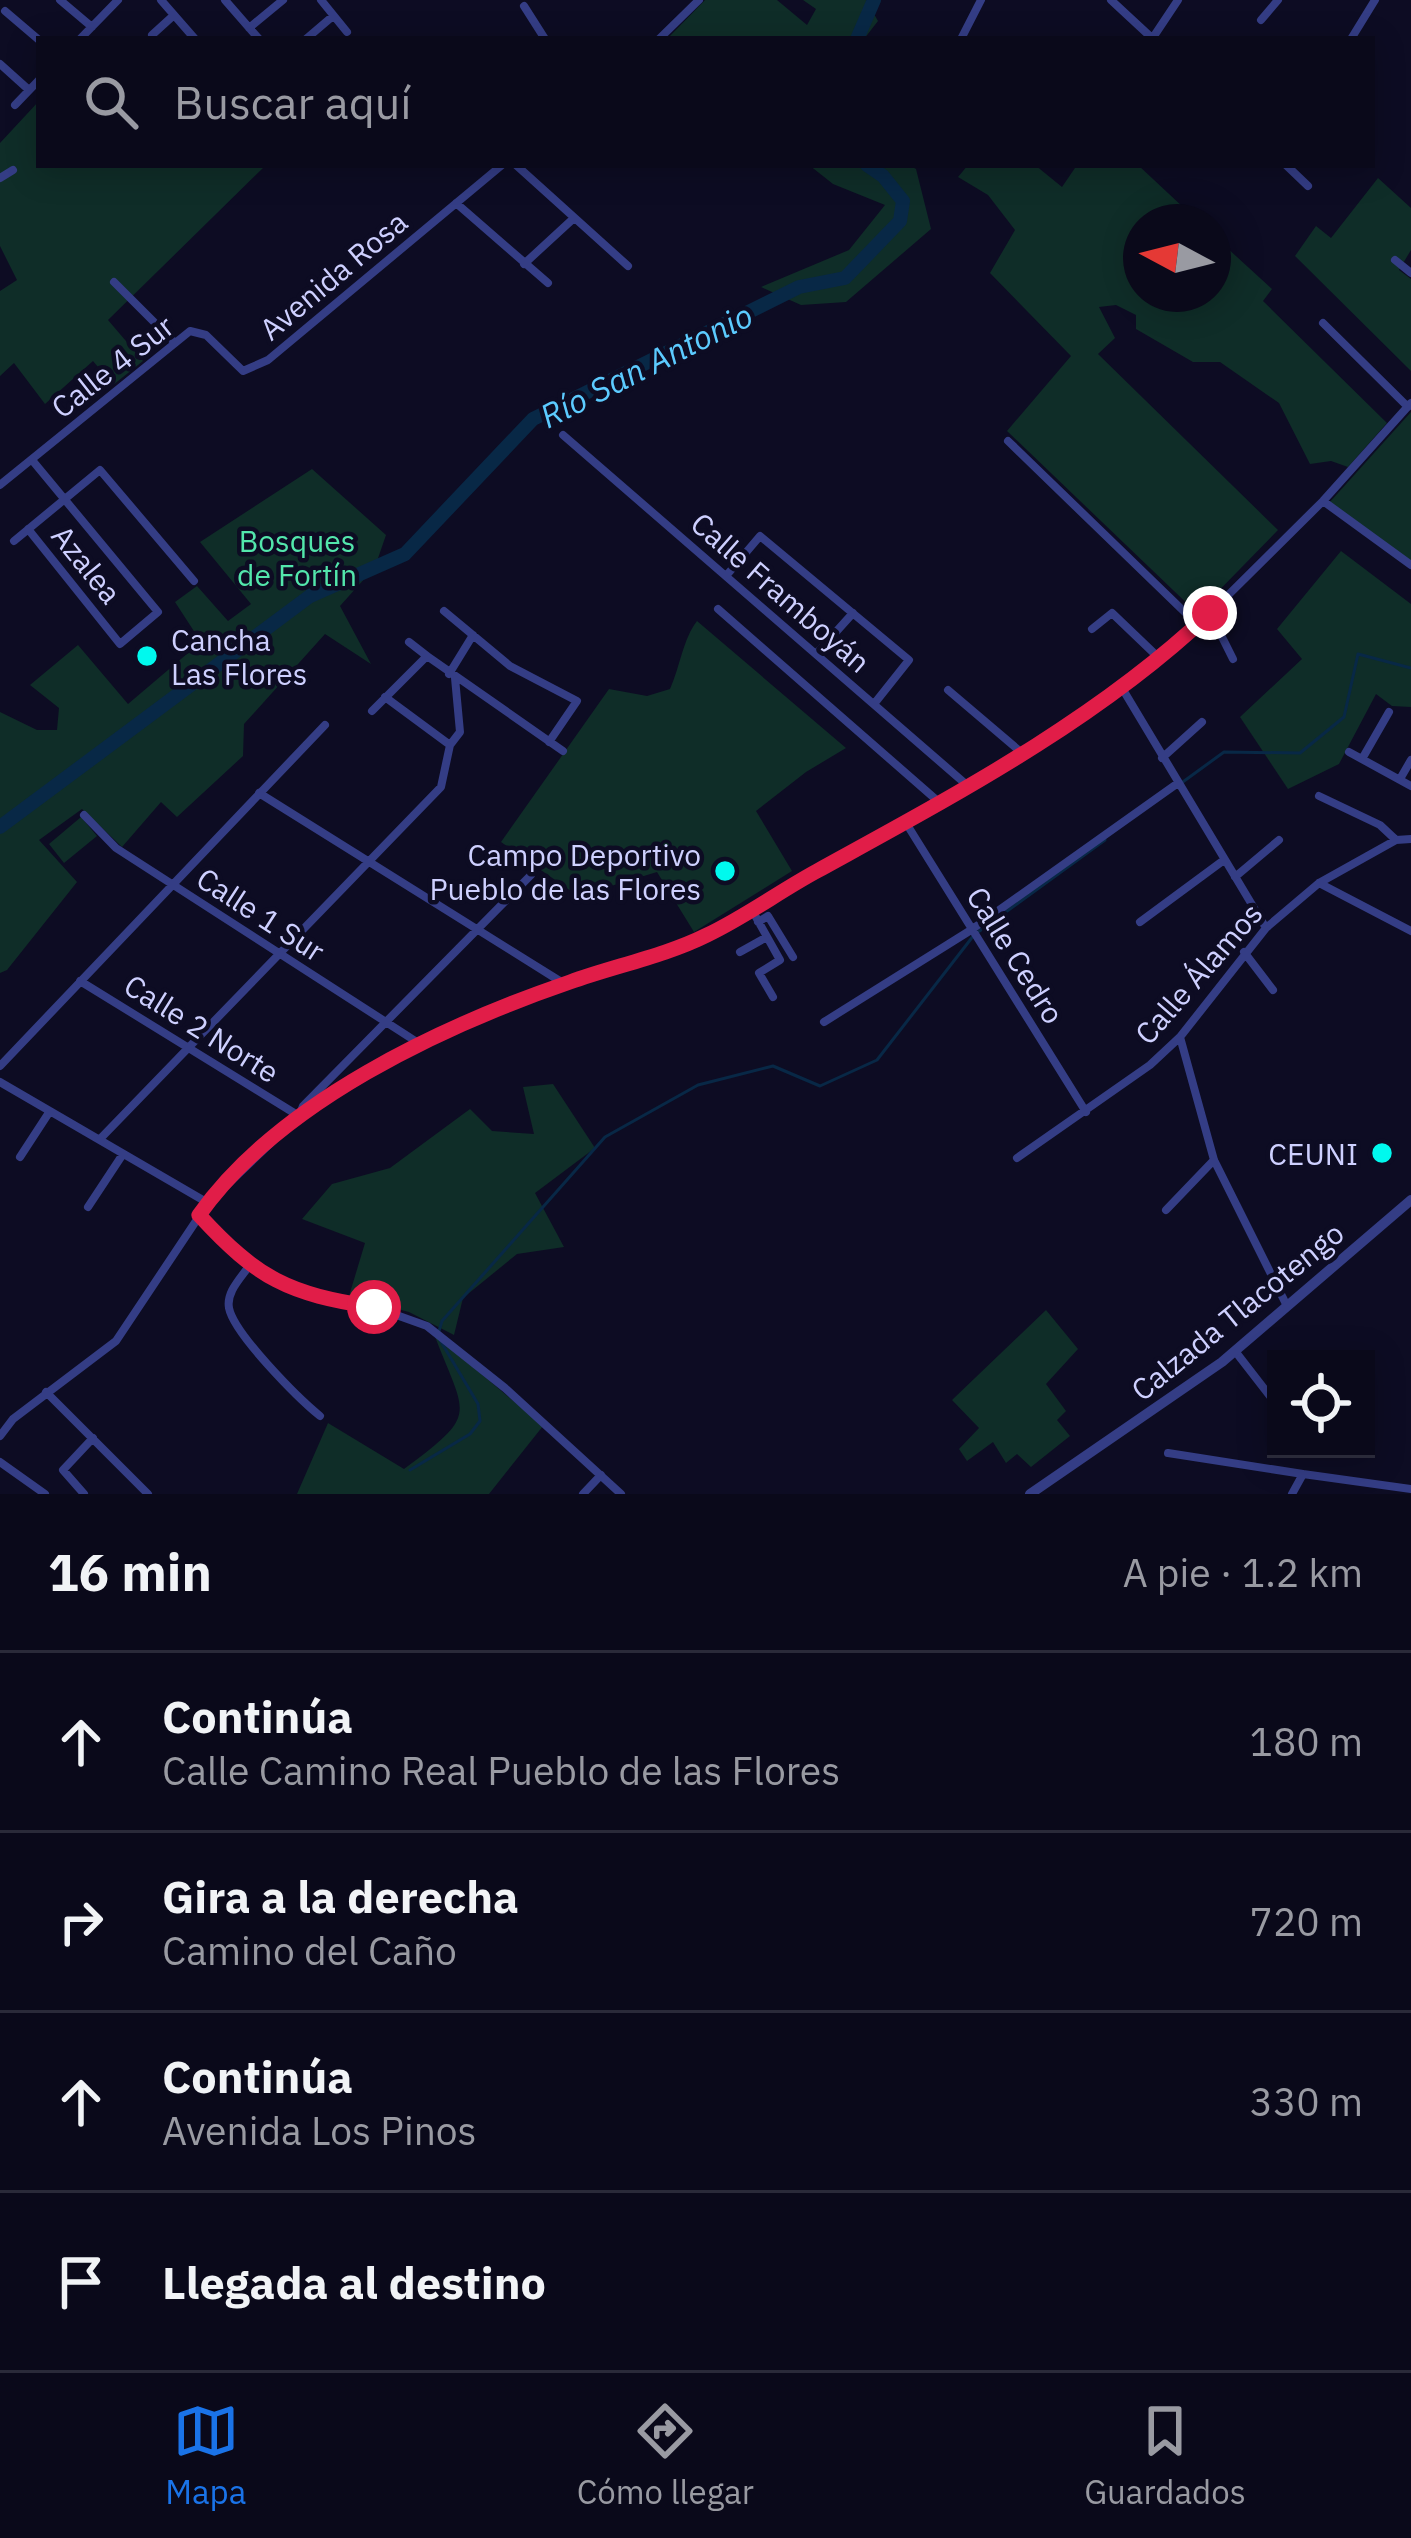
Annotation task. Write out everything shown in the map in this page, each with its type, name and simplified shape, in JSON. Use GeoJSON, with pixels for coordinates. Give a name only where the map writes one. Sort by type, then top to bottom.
{"type":"FeatureCollection","features":[{"type":"Feature","properties":{"kind":"street"},"geometry":{"type":"LineString","coordinates":[[60,0],[92,27]]}},
{"type":"Feature","properties":{"kind":"street"},"geometry":{"type":"LineString","coordinates":[[83,36],[118,0]]}},
{"type":"Feature","properties":{"kind":"street"},"geometry":{"type":"LineString","coordinates":[[161,0],[192,36]]}},
{"type":"Feature","properties":{"kind":"street"},"geometry":{"type":"LineString","coordinates":[[224,0],[256,36]]}},
{"type":"Feature","properties":{"kind":"street"},"geometry":{"type":"LineString","coordinates":[[249,28],[283,0]]}},
{"type":"Feature","properties":{"kind":"street"},"geometry":{"type":"LineString","coordinates":[[321,0],[347,32]]}},
{"type":"Feature","properties":{"kind":"street"},"geometry":{"type":"LineString","coordinates":[[662,36],[699,0]]}},
{"type":"Feature","properties":{"kind":"street"},"geometry":{"type":"LineString","coordinates":[[963,36],[981,0]]}},
{"type":"Feature","properties":{"kind":"street"},"geometry":{"type":"LineString","coordinates":[[1111,0],[1149,36]]}},
{"type":"Feature","properties":{"kind":"street"},"geometry":{"type":"LineString","coordinates":[[1154,36],[1178,0]]}},
{"type":"Feature","properties":{"kind":"street"},"geometry":{"type":"LineString","coordinates":[[1261,20],[1278,0]]}},
{"type":"Feature","properties":{"kind":"street"},"geometry":{"type":"LineString","coordinates":[[1353,36],[1376,0]]}},
{"type":"Feature","properties":{"kind":"street"},"geometry":{"type":"LineString","coordinates":[[524,6],[542,36]]}},
{"type":"Feature","properties":{"kind":"street"},"geometry":{"type":"LineString","coordinates":[[5,11],[36,37]]}},
{"type":"Feature","properties":{"kind":"street"},"geometry":{"type":"LineString","coordinates":[[152,34],[174,15]]}},
{"type":"Feature","properties":{"kind":"street"},"geometry":{"type":"LineString","coordinates":[[310,36],[334,16]]}},
{"type":"Feature","properties":{"kind":"street"},"geometry":{"type":"LineString","coordinates":[[0,64],[29,90]]}},
{"type":"Feature","properties":{"kind":"street"},"geometry":{"type":"LineString","coordinates":[[15,105],[36,83]]}},
{"type":"Feature","properties":{"kind":"street","name":"Avenida Rosa"},"geometry":{"type":"LineString","coordinates":[[198,331],[237,369],[248,371],[268,361],[498,168]]}},
{"type":"Feature","properties":{"kind":"street"},"geometry":{"type":"LineString","coordinates":[[519,168],[628,266]]}},
{"type":"Feature","properties":{"kind":"street"},"geometry":{"type":"LineString","coordinates":[[1293,168],[1308,186]]}},
{"type":"Feature","properties":{"kind":"street"},"geometry":{"type":"LineString","coordinates":[[0,178],[13,170]]}},
{"type":"Feature","properties":{"kind":"street"},"geometry":{"type":"LineString","coordinates":[[456,203],[548,283]]}},
{"type":"Feature","properties":{"kind":"street"},"geometry":{"type":"LineString","coordinates":[[524,264],[574,218]]}},
{"type":"Feature","properties":{"kind":"street"},"geometry":{"type":"LineString","coordinates":[[1395,260],[1411,273]]}},
{"type":"Feature","properties":{"kind":"street"},"geometry":{"type":"LineString","coordinates":[[114,282],[174,342]]}},
{"type":"Feature","properties":{"kind":"street"},"geometry":{"type":"LineString","coordinates":[[0,1436],[13,1419],[116,1341],[208,1203],[299,1116],[420,1044],[564,984],[704,937],[1022,753],[1159,658],[1322,501],[1409,405],[1323,323]]}},
{"type":"Feature","properties":{"kind":"street","name":"Calle 4 Sur"},"geometry":{"type":"LineString","coordinates":[[0,485],[174,342],[198,331]]}},
{"type":"Feature","properties":{"kind":"street","name":"Calle Framboyán"},"geometry":{"type":"LineString","coordinates":[[563,436],[968,786]]}},
{"type":"Feature","properties":{"kind":"street"},"geometry":{"type":"LineString","coordinates":[[1008,441],[1198,625]]}},
{"type":"Feature","properties":{"kind":"street","name":"Azalea"},"geometry":{"type":"LineString","coordinates":[[28,530],[120,644],[158,612],[32,460]]}},
{"type":"Feature","properties":{"kind":"street"},"geometry":{"type":"LineString","coordinates":[[63,498],[100,470],[194,581]]}},
{"type":"Feature","properties":{"kind":"street","name":"Azalea"},"geometry":{"type":"LineString","coordinates":[[14,541],[63,498]]}},
{"type":"Feature","properties":{"kind":"street"},"geometry":{"type":"LineString","coordinates":[[1322,501],[1411,565]]}},
{"type":"Feature","properties":{"kind":"street"},"geometry":{"type":"LineString","coordinates":[[726,576],[760,536],[909,660],[874,704]]}},
{"type":"Feature","properties":{"kind":"street"},"geometry":{"type":"LineString","coordinates":[[718,609],[940,803]]}},
{"type":"Feature","properties":{"kind":"street"},"geometry":{"type":"LineString","coordinates":[[444,611],[533,680],[577,701],[548,742]]}},
{"type":"Feature","properties":{"kind":"street"},"geometry":{"type":"LineString","coordinates":[[817,653],[853,613]]}},
{"type":"Feature","properties":{"kind":"street"},"geometry":{"type":"LineString","coordinates":[[1092,629],[1112,613],[1159,658]]}},
{"type":"Feature","properties":{"kind":"street"},"geometry":{"type":"LineString","coordinates":[[1210,613],[1233,659]]}},
{"type":"Feature","properties":{"kind":"street"},"geometry":{"type":"LineString","coordinates":[[100,1139],[441,787],[450,745],[460,731],[452,676],[472,635]]}},
{"type":"Feature","properties":{"kind":"street"},"geometry":{"type":"LineString","coordinates":[[409,642],[563,751]]}},
{"type":"Feature","properties":{"kind":"street"},"geometry":{"type":"LineString","coordinates":[[372,711],[427,656]]}},
{"type":"Feature","properties":{"kind":"street"},"geometry":{"type":"LineString","coordinates":[[1122,688],[1265,928]]}},
{"type":"Feature","properties":{"kind":"street"},"geometry":{"type":"LineString","coordinates":[[948,690],[1022,753]]}},
{"type":"Feature","properties":{"kind":"street"},"geometry":{"type":"LineString","coordinates":[[386,698],[450,745]]}},
{"type":"Feature","properties":{"kind":"street"},"geometry":{"type":"LineString","coordinates":[[1362,759],[1389,712]]}},
{"type":"Feature","properties":{"kind":"street"},"geometry":{"type":"LineString","coordinates":[[1162,758],[1202,722]]}},
{"type":"Feature","properties":{"kind":"street"},"geometry":{"type":"LineString","coordinates":[[0,1066],[325,724]]}},
{"type":"Feature","properties":{"kind":"street"},"geometry":{"type":"LineString","coordinates":[[1349,752],[1411,786]]}},
{"type":"Feature","properties":{"kind":"street"},"geometry":{"type":"LineString","coordinates":[[1400,780],[1411,760]]}},
{"type":"Feature","properties":{"kind":"street"},"geometry":{"type":"LineString","coordinates":[[824,1022],[971,930],[1178,783]]}},
{"type":"Feature","properties":{"kind":"street"},"geometry":{"type":"LineString","coordinates":[[259,793],[564,984]]}},
{"type":"Feature","properties":{"kind":"street"},"geometry":{"type":"LineString","coordinates":[[1319,796],[1381,825],[1396,840]]}},
{"type":"Feature","properties":{"kind":"street","name":"Calle 1 Sur"},"geometry":{"type":"LineString","coordinates":[[83,815],[116,848],[420,1044]]}},
{"type":"Feature","properties":{"kind":"street","name":"Calle Cedro"},"geometry":{"type":"LineString","coordinates":[[906,823],[1086,1112]]}},
{"type":"Feature","properties":{"kind":"street","name":"Calle Álamos"},"geometry":{"type":"LineString","coordinates":[[1017,1158],[1086,1112],[1180,1037],[1265,928],[1319,883],[1396,840],[1411,839]]}},
{"type":"Feature","properties":{"kind":"street"},"geometry":{"type":"LineString","coordinates":[[1235,877],[1280,840]]}},
{"type":"Feature","properties":{"kind":"street"},"geometry":{"type":"LineString","coordinates":[[1140,922],[1224,860]]}},
{"type":"Feature","properties":{"kind":"street"},"geometry":{"type":"LineString","coordinates":[[299,1116],[303,1106],[531,875]]}},
{"type":"Feature","properties":{"kind":"street"},"geometry":{"type":"LineString","coordinates":[[1319,883],[1411,931]]}},
{"type":"Feature","properties":{"kind":"street"},"geometry":{"type":"LineString","coordinates":[[752,910],[780,960],[759,973],[772,997]]}},
{"type":"Feature","properties":{"kind":"street"},"geometry":{"type":"LineString","coordinates":[[758,922],[768,916],[793,957]]}},
{"type":"Feature","properties":{"kind":"street"},"geometry":{"type":"LineString","coordinates":[[740,952],[766,937]]}},
{"type":"Feature","properties":{"kind":"street"},"geometry":{"type":"LineString","coordinates":[[1244,952],[1273,990]]}},
{"type":"Feature","properties":{"kind":"street","name":"Calle 2 Norte"},"geometry":{"type":"LineString","coordinates":[[80,981],[299,1116]]}},
{"type":"Feature","properties":{"kind":"street"},"geometry":{"type":"LineString","coordinates":[[1180,1037],[1214,1160],[1287,1306]]}},
{"type":"Feature","properties":{"kind":"street"},"geometry":{"type":"LineString","coordinates":[[0,1082],[208,1203]]}},
{"type":"Feature","properties":{"kind":"street"},"geometry":{"type":"LineString","coordinates":[[20,1157],[50,1111]]}},
{"type":"Feature","properties":{"kind":"street"},"geometry":{"type":"LineString","coordinates":[[88,1208],[124,1153]]}},
{"type":"Feature","properties":{"kind":"street"},"geometry":{"type":"LineString","coordinates":[[1166,1210],[1214,1160]]}},
{"type":"Feature","properties":{"kind":"street","name":"Calzada Tlacotengo"},"geometry":{"type":"LineString","coordinates":[[1030,1494],[1235,1352],[1411,1200]]}},
{"type":"Feature","properties":{"kind":"street"},"geometry":{"type":"LineString","coordinates":[[199,1215],[249,1266],[310,1296],[374,1307],[427,1326],[453,1343],[621,1494]]}},
{"type":"Feature","properties":{"kind":"street"},"geometry":{"type":"LineString","coordinates":[[249,1266],[230,1297],[237,1325],[320,1416]]}},
{"type":"Feature","properties":{"kind":"street"},"geometry":{"type":"LineString","coordinates":[[1235,1352],[1267,1393]]}},
{"type":"Feature","properties":{"kind":"street"},"geometry":{"type":"LineString","coordinates":[[46,1392],[148,1494]]}},
{"type":"Feature","properties":{"kind":"street"},"geometry":{"type":"LineString","coordinates":[[84,1494],[63,1470],[93,1438]]}},
{"type":"Feature","properties":{"kind":"street"},"geometry":{"type":"LineString","coordinates":[[1168,1453],[1411,1489]]}},
{"type":"Feature","properties":{"kind":"street"},"geometry":{"type":"LineString","coordinates":[[0,1462],[45,1494]]}},
{"type":"Feature","properties":{"kind":"street"},"geometry":{"type":"LineString","coordinates":[[583,1494],[601,1474]]}},
{"type":"Feature","properties":{"kind":"street"},"geometry":{"type":"LineString","coordinates":[[1292,1494],[1303,1474]]}},
{"type":"Feature","properties":{"kind":"green space"},"geometry":{"type":"Polygon","coordinates":[[[705,0],[777,0],[807,25],[816,9],[803,0],[866,0],[878,21],[866,36],[670,36],[705,0]]]}},
{"type":"Feature","properties":{"kind":"green space"},"geometry":{"type":"Polygon","coordinates":[[[36,104],[36,168],[263,168],[108,320],[143,361],[113,385],[93,361],[45,404],[14,363],[0,376],[0,291],[17,280],[0,246],[0,143],[36,104]]]}},
{"type":"Feature","properties":{"kind":"green space"},"geometry":{"type":"Polygon","coordinates":[[[813,168],[914,168],[931,229],[846,302],[801,305],[761,287],[849,250],[885,205],[833,184],[813,168]]]}},
{"type":"Feature","properties":{"kind":"green space"},"geometry":{"type":"Polygon","coordinates":[[[966,168],[1039,168],[1062,187],[1075,168],[1141,168],[1180,204],[1123,204],[1123,308],[1099,307],[1115,338],[1098,354],[1278,530],[1197,613],[1007,431],[1071,356],[990,273],[1015,230],[988,195],[958,177],[966,168]]]}},
{"type":"Feature","properties":{"kind":"green space"},"geometry":{"type":"Polygon","coordinates":[[[1378,178],[1411,208],[1411,250],[1399,270],[1411,279],[1411,371],[1295,256],[1316,226],[1331,238],[1378,178]]]}},
{"type":"Feature","properties":{"kind":"green space"},"geometry":{"type":"Polygon","coordinates":[[[1231,251],[1272,289],[1263,301],[1387,423],[1348,467],[1331,461],[1310,464],[1279,403],[1220,362],[1193,362],[1136,329],[1136,315],[1130,312],[1231,312],[1231,251]]]}},
{"type":"Feature","properties":{"kind":"green space"},"geometry":{"type":"Polygon","coordinates":[[[1411,412],[1411,562],[1329,503],[1411,412]]]}},
{"type":"Feature","properties":{"kind":"green space","name":"Bosques de Fortín"},"geometry":{"type":"Polygon","coordinates":[[[312,469],[386,535],[375,567],[340,606],[371,664],[325,634],[244,724],[243,756],[177,817],[161,802],[122,847],[82,809],[39,840],[77,882],[0,973],[0,712],[37,730],[57,730],[59,708],[30,685],[78,645],[128,704],[201,642],[175,602],[197,586],[228,621],[251,604],[200,542],[312,469]]]}},
{"type":"Feature","properties":{"kind":"green space"},"geometry":{"type":"Polygon","coordinates":[[[1341,551],[1411,604],[1411,707],[1392,706],[1376,694],[1339,764],[1288,789],[1240,717],[1302,659],[1277,629],[1341,551]]]}},
{"type":"Feature","properties":{"kind":"green space"},"geometry":{"type":"Polygon","coordinates":[[[697,621],[846,748],[756,811],[792,871],[694,932],[657,872],[578,896],[501,842],[609,689],[647,696],[670,689],[697,621]]]}},
{"type":"Feature","properties":{"kind":"green space"},"geometry":{"type":"Polygon","coordinates":[[[81,817],[97,836],[64,863],[49,844],[81,817]]]}},
{"type":"Feature","properties":{"kind":"green space"},"geometry":{"type":"Polygon","coordinates":[[[553,1084],[595,1148],[535,1193],[564,1247],[517,1254],[463,1298],[454,1335],[409,1312],[349,1296],[365,1243],[302,1219],[332,1184],[390,1168],[470,1109],[492,1131],[534,1134],[523,1087],[553,1084]]]}},
{"type":"Feature","properties":{"kind":"green space"},"geometry":{"type":"Polygon","coordinates":[[[1046,1310],[1078,1349],[1046,1384],[1066,1411],[1057,1420],[1070,1436],[1031,1467],[1017,1454],[1006,1463],[993,1442],[967,1461],[959,1449],[979,1428],[952,1400],[1046,1310]]]}},
{"type":"Feature","properties":{"kind":"green space"},"geometry":{"type":"Polygon","coordinates":[[[434,1334],[543,1426],[489,1494],[297,1494],[328,1423],[404,1469],[445,1436],[460,1412],[459,1399],[434,1334]]]}},
{"type":"Feature","properties":{"kind":"waterway","name":"Río San Antonio"},"geometry":{"type":"LineString","coordinates":[[858,36],[874,0]]}},
{"type":"Feature","properties":{"kind":"waterway","name":"Río San Antonio"},"geometry":{"type":"LineString","coordinates":[[0,827],[310,596],[405,554],[533,419],[799,287],[845,278],[900,221],[903,201],[871,168]]}},
{"type":"Feature","properties":{"kind":"waterway"},"geometry":{"type":"LineString","coordinates":[[1180,784],[1224,752],[1300,753],[1344,717],[1358,654],[1411,668]]}},
{"type":"Feature","properties":{"kind":"waterway"},"geometry":{"type":"LineString","coordinates":[[439,1331],[442,1321],[605,1137],[698,1085],[773,1066],[820,1086],[877,1060],[974,935],[1105,840]]}},
{"type":"Feature","properties":{"kind":"waterway"},"geometry":{"type":"LineString","coordinates":[[410,1470],[470,1434],[480,1421],[478,1404],[440,1340]]}},
{"type":"Feature","properties":{"kind":"place","name":"Cancha Las Flores"},"geometry":{"type":"Point","coordinates":[147,656]}},
{"type":"Feature","properties":{"kind":"place","name":"Campo Deportivo Pueblo de las Flores"},"geometry":{"type":"Point","coordinates":[725,871]}},
{"type":"Feature","properties":{"kind":"place","name":"CEUNI"},"geometry":{"type":"Point","coordinates":[1382,1153]}},
{"type":"Feature","properties":{"kind":"route"},"geometry":{"type":"LineString","coordinates":[[374,1307],[310,1296],[281,1285],[249,1266],[199,1215],[251,1158],[299,1116],[420,1044],[564,984],[704,937],[1011,760],[1122,688],[1210,613]]}}]}
